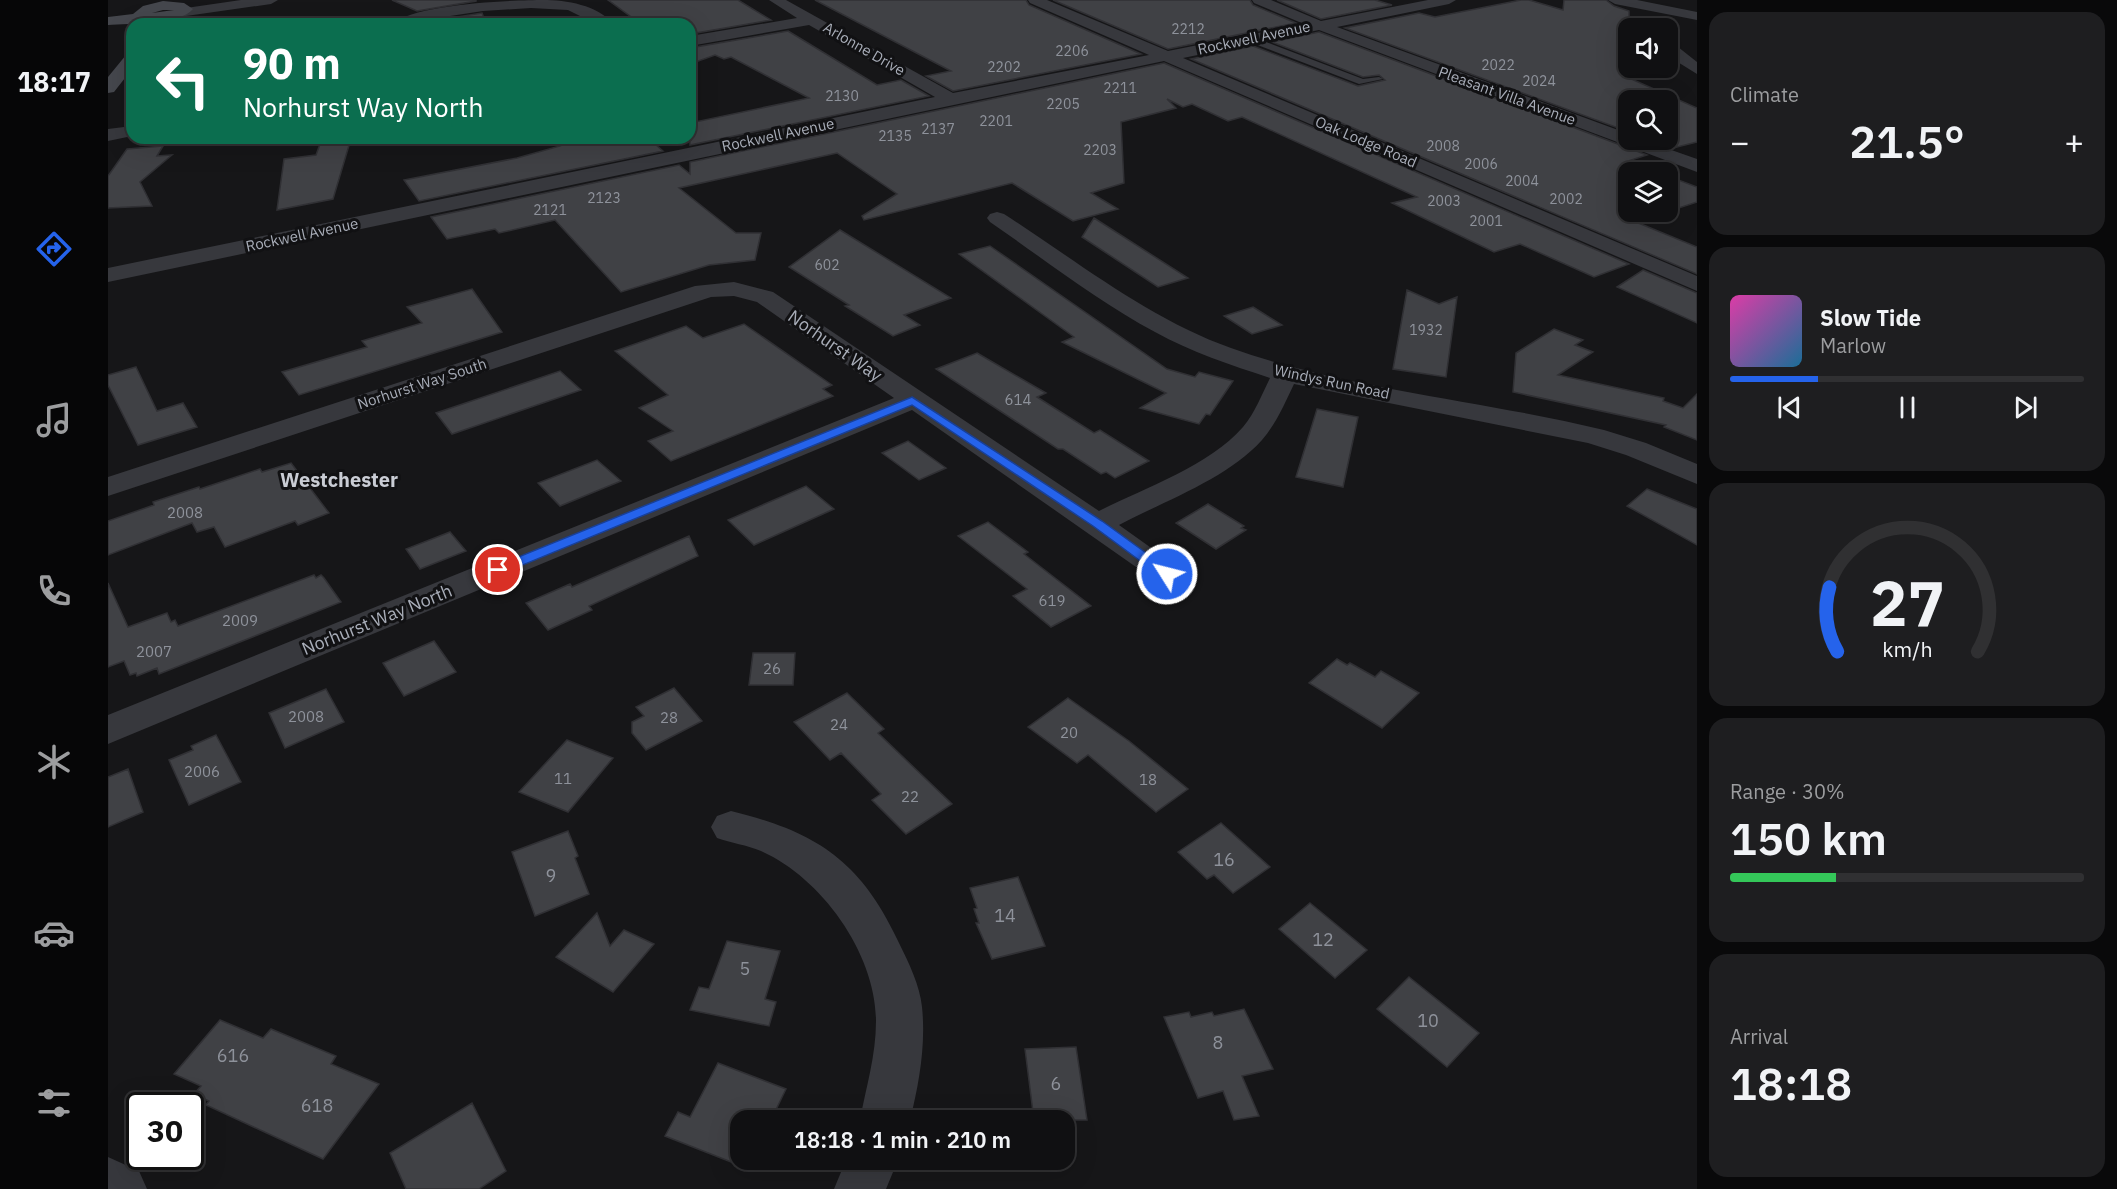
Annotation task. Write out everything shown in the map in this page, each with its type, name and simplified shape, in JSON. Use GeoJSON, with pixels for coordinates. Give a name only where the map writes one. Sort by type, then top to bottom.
{"type":"FeatureCollection","features":[{"type":"Feature","properties":{"kind":"street"},"geometry":{"type":"LineString","coordinates":[[127,18],[271,0]]}},
{"type":"Feature","properties":{"kind":"street","name":"Arlonne Drive"},"geometry":{"type":"LineString","coordinates":[[776,0],[951,99]]}},
{"type":"Feature","properties":{"kind":"street","name":"Oak Lodge Road"},"geometry":{"type":"LineString","coordinates":[[1035,0],[1697,284]]}},
{"type":"Feature","properties":{"kind":"street","name":"Pleasant Villa Avenue"},"geometry":{"type":"LineString","coordinates":[[1259,0],[1318,25],[1697,166]]}},
{"type":"Feature","properties":{"kind":"street","name":"Rockwell Avenue"},"geometry":{"type":"LineString","coordinates":[[108,275],[951,99],[1449,0]]}},
{"type":"Feature","properties":{"kind":"street"},"geometry":{"type":"LineString","coordinates":[[1615,0],[1690,15]]}},
{"type":"Feature","properties":{"kind":"street"},"geometry":{"type":"LineString","coordinates":[[421,18],[438,13],[538,4],[579,9],[597,18]]}},
{"type":"Feature","properties":{"kind":"street"},"geometry":{"type":"LineString","coordinates":[[108,15],[164,12]]}},
{"type":"Feature","properties":{"kind":"street"},"geometry":{"type":"LineString","coordinates":[[108,21],[126,18]]}},
{"type":"Feature","properties":{"kind":"street"},"geometry":{"type":"LineString","coordinates":[[696,40],[812,20]]}},
{"type":"Feature","properties":{"kind":"street"},"geometry":{"type":"LineString","coordinates":[[1678,56],[1697,69]]}},
{"type":"Feature","properties":{"kind":"street"},"geometry":{"type":"LineString","coordinates":[[108,88],[126,66]]}},
{"type":"Feature","properties":{"kind":"street"},"geometry":{"type":"LineString","coordinates":[[108,135],[126,132]]}},
{"type":"Feature","properties":{"kind":"street","name":"Windys Run Road"},"geometry":{"type":"LineString","coordinates":[[997,218],[1165,328],[1220,353],[1285,374],[1594,436],[1636,449],[1697,475]]}},
{"type":"Feature","properties":{"kind":"street","name":"Norhurst Way"},"geometry":{"type":"LineString","coordinates":[[737,288],[765,297],[1167,574]]}},
{"type":"Feature","properties":{"kind":"street","name":"Norhurst Way South"},"geometry":{"type":"LineString","coordinates":[[108,487],[703,291],[737,288]]}},
{"type":"Feature","properties":{"kind":"street"},"geometry":{"type":"LineString","coordinates":[[1097,524],[1229,453],[1251,435],[1265,417],[1285,374]]}},
{"type":"Feature","properties":{"kind":"street","name":"Norhurst Way North"},"geometry":{"type":"LineString","coordinates":[[108,730],[912,400]]}},
{"type":"Feature","properties":{"kind":"street"},"geometry":{"type":"LineString","coordinates":[[731,827],[775,840],[808,859],[835,882],[860,911],[884,954],[899,1006],[898,1065],[887,1110]]}},
{"type":"Feature","properties":{"kind":"street"},"geometry":{"type":"LineString","coordinates":[[860,1189],[868,1170]]}},
{"type":"Feature","properties":{"kind":"street"},"geometry":{"type":"LineString","coordinates":[[108,1182],[121,1189]]}},
{"type":"Feature","properties":{"kind":"lane"},"geometry":{"type":"LineString","coordinates":[[1250,39],[1362,82],[1379,79]]}},
{"type":"Feature","properties":{"kind":"building"},"geometry":{"type":"Polygon","coordinates":[[[392,0],[476,0],[476,1],[417,11],[392,0]]]}},
{"type":"Feature","properties":{"kind":"building"},"geometry":{"type":"Polygon","coordinates":[[[608,0],[738,0],[771,20],[696,33],[696,18],[633,18],[608,0]]]}},
{"type":"Feature","properties":{"kind":"building"},"geometry":{"type":"Polygon","coordinates":[[[815,0],[1026,0],[1029,5],[1141,54],[953,91],[926,76],[951,71],[815,0]]]}},
{"type":"Feature","properties":{"kind":"building"},"geometry":{"type":"Polygon","coordinates":[[[1053,0],[1250,0],[1253,5],[1296,23],[1168,49],[1053,0]]]}},
{"type":"Feature","properties":{"kind":"building"},"geometry":{"type":"Polygon","coordinates":[[[1277,0],[1375,0],[1392,5],[1321,19],[1277,0]]]}},
{"type":"Feature","properties":{"kind":"building"},"geometry":{"type":"Polygon","coordinates":[[[1521,0],[1529,0],[1563,10],[1564,0],[1606,0],[1614,6],[1629,11],[1629,18],[1618,18],[1618,78],[1629,78],[1656,90],[1618,90],[1618,128],[1345,28],[1419,13],[1435,17],[1521,0]]]}},
{"type":"Feature","properties":{"kind":"building"},"geometry":{"type":"Polygon","coordinates":[[[482,13],[484,18],[451,18],[482,13]]]}},
{"type":"Feature","properties":{"kind":"building"},"geometry":{"type":"Polygon","coordinates":[[[788,31],[877,85],[901,80],[929,96],[696,144],[696,122],[809,98],[731,57],[724,59],[715,55],[696,62],[696,47],[788,31]]]}},
{"type":"Feature","properties":{"kind":"building"},"geometry":{"type":"Polygon","coordinates":[[[1319,32],[1618,144],[1618,150],[1634,150],[1647,155],[1631,160],[1636,162],[1618,162],[1618,222],[1636,222],[1697,247],[1697,274],[1191,59],[1253,46],[1358,86],[1385,80],[1379,75],[1363,77],[1272,42],[1319,32]]]}},
{"type":"Feature","properties":{"kind":"building"},"geometry":{"type":"Polygon","coordinates":[[[1164,63],[1629,264],[1594,277],[1520,244],[1494,252],[1392,203],[1417,197],[1242,117],[1228,121],[1192,104],[1183,107],[1167,99],[1176,108],[1121,122],[1124,183],[1091,193],[1118,209],[1073,221],[1012,183],[864,220],[862,216],[897,194],[837,153],[679,188],[736,233],[761,233],[755,260],[709,265],[621,292],[555,220],[499,233],[495,229],[447,239],[431,217],[679,165],[690,174],[690,162],[1164,63]]]}},
{"type":"Feature","properties":{"kind":"building"},"geometry":{"type":"Polygon","coordinates":[[[1678,100],[1697,108],[1697,142],[1678,147],[1678,100]]]}},
{"type":"Feature","properties":{"kind":"building"},"geometry":{"type":"Polygon","coordinates":[[[320,144],[349,144],[333,199],[277,210],[284,159],[316,155],[320,144]]]}},
{"type":"Feature","properties":{"kind":"building"},"geometry":{"type":"Polygon","coordinates":[[[558,144],[655,144],[663,151],[419,201],[404,180],[517,158],[560,146],[558,144]]]}},
{"type":"Feature","properties":{"kind":"building"},"geometry":{"type":"Polygon","coordinates":[[[163,146],[157,156],[172,155],[140,182],[152,206],[108,208],[108,176],[127,149],[163,146]]]}},
{"type":"Feature","properties":{"kind":"building"},"geometry":{"type":"Polygon","coordinates":[[[1678,180],[1697,187],[1697,202],[1678,209],[1678,180]]]}},
{"type":"Feature","properties":{"kind":"building"},"geometry":{"type":"Polygon","coordinates":[[[1094,218],[1188,278],[1158,287],[1082,237],[1094,218]]]}},
{"type":"Feature","properties":{"kind":"building"},"geometry":{"type":"Polygon","coordinates":[[[840,230],[951,298],[904,315],[920,325],[893,336],[789,267],[840,230]]]}},
{"type":"Feature","properties":{"kind":"building"},"geometry":{"type":"Polygon","coordinates":[[[990,246],[1167,369],[1195,377],[1199,372],[1233,381],[1210,415],[1206,414],[1199,424],[1140,408],[1166,393],[1062,342],[1074,337],[959,254],[990,246]]]}},
{"type":"Feature","properties":{"kind":"building"},"geometry":{"type":"Polygon","coordinates":[[[1643,270],[1697,293],[1697,323],[1617,287],[1643,270]]]}},
{"type":"Feature","properties":{"kind":"building"},"geometry":{"type":"Polygon","coordinates":[[[472,289],[502,332],[299,395],[282,372],[367,347],[362,341],[422,323],[407,307],[472,289]]]}},
{"type":"Feature","properties":{"kind":"building"},"geometry":{"type":"Polygon","coordinates":[[[1407,290],[1439,304],[1457,297],[1446,377],[1393,369],[1407,290]]]}},
{"type":"Feature","properties":{"kind":"building"},"geometry":{"type":"Polygon","coordinates":[[[1253,307],[1282,325],[1252,334],[1224,316],[1253,307]]]}},
{"type":"Feature","properties":{"kind":"building"},"geometry":{"type":"Polygon","coordinates":[[[744,324],[832,385],[823,389],[833,396],[671,461],[648,441],[673,431],[639,408],[668,395],[615,351],[686,326],[703,338],[744,324]]]}},
{"type":"Feature","properties":{"kind":"building"},"geometry":{"type":"Polygon","coordinates":[[[1554,329],[1583,340],[1575,345],[1593,352],[1558,375],[1664,398],[1663,401],[1683,408],[1697,394],[1697,440],[1664,427],[1666,425],[1513,392],[1516,353],[1554,329]]]}},
{"type":"Feature","properties":{"kind":"building"},"geometry":{"type":"Polygon","coordinates":[[[977,353],[1046,393],[1037,397],[1094,433],[1100,430],[1149,461],[1115,478],[1106,472],[1101,474],[1063,449],[1058,449],[936,369],[977,353]]]}},
{"type":"Feature","properties":{"kind":"building"},"geometry":{"type":"Polygon","coordinates":[[[136,367],[157,411],[183,403],[197,427],[138,445],[108,385],[108,375],[136,367]]]}},
{"type":"Feature","properties":{"kind":"building"},"geometry":{"type":"Polygon","coordinates":[[[560,371],[581,390],[452,434],[436,413],[560,371]]]}},
{"type":"Feature","properties":{"kind":"building"},"geometry":{"type":"Polygon","coordinates":[[[1317,409],[1358,417],[1343,487],[1296,477],[1317,409]]]}},
{"type":"Feature","properties":{"kind":"building"},"geometry":{"type":"Polygon","coordinates":[[[908,441],[946,468],[919,480],[882,453],[908,441]]]}},
{"type":"Feature","properties":{"kind":"building"},"geometry":{"type":"Polygon","coordinates":[[[597,460],[621,481],[560,506],[538,483],[597,460]]]}},
{"type":"Feature","properties":{"kind":"building"},"geometry":{"type":"Polygon","coordinates":[[[291,463],[329,513],[298,525],[295,521],[225,547],[214,527],[197,532],[192,523],[108,555],[108,521],[154,505],[153,502],[199,487],[200,489],[260,469],[262,472],[291,463]]]}},
{"type":"Feature","properties":{"kind":"building"},"geometry":{"type":"Polygon","coordinates":[[[806,486],[834,509],[754,545],[728,520],[806,486]]]}},
{"type":"Feature","properties":{"kind":"building"},"geometry":{"type":"Polygon","coordinates":[[[1647,489],[1697,509],[1697,545],[1627,506],[1647,489]]]}},
{"type":"Feature","properties":{"kind":"building"},"geometry":{"type":"Polygon","coordinates":[[[1208,504],[1244,526],[1241,528],[1246,530],[1216,549],[1176,523],[1208,504]]]}},
{"type":"Feature","properties":{"kind":"building"},"geometry":{"type":"Polygon","coordinates":[[[988,522],[1028,552],[1024,554],[1091,606],[1051,627],[1013,596],[1027,589],[958,536],[988,522]]]}},
{"type":"Feature","properties":{"kind":"building"},"geometry":{"type":"Polygon","coordinates":[[[450,532],[466,551],[420,569],[406,549],[450,532]]]}},
{"type":"Feature","properties":{"kind":"building"},"geometry":{"type":"Polygon","coordinates":[[[689,536],[698,556],[589,606],[592,610],[548,630],[526,603],[570,584],[572,587],[689,536]]]}},
{"type":"Feature","properties":{"kind":"building"},"geometry":{"type":"Polygon","coordinates":[[[314,575],[316,578],[321,575],[324,578],[341,602],[159,674],[157,668],[137,676],[136,673],[130,675],[124,661],[108,667],[108,583],[128,627],[167,613],[171,622],[175,620],[178,626],[314,575]]]}},
{"type":"Feature","properties":{"kind":"building"},"geometry":{"type":"Polygon","coordinates":[[[434,641],[456,672],[404,696],[383,663],[434,641]]]}},
{"type":"Feature","properties":{"kind":"building"},"geometry":{"type":"Polygon","coordinates":[[[753,653],[795,653],[793,685],[749,685],[753,653]]]}},
{"type":"Feature","properties":{"kind":"building"},"geometry":{"type":"Polygon","coordinates":[[[1337,659],[1347,665],[1350,663],[1375,677],[1381,671],[1419,693],[1382,728],[1309,683],[1337,659]]]}},
{"type":"Feature","properties":{"kind":"building"},"geometry":{"type":"Polygon","coordinates":[[[674,688],[702,721],[646,750],[632,733],[632,722],[644,716],[636,707],[674,688]]]}},
{"type":"Feature","properties":{"kind":"building"},"geometry":{"type":"Polygon","coordinates":[[[326,689],[344,722],[285,748],[269,713],[326,689]]]}},
{"type":"Feature","properties":{"kind":"building"},"geometry":{"type":"Polygon","coordinates":[[[847,693],[884,729],[878,733],[952,804],[906,834],[872,800],[881,794],[841,753],[830,760],[794,722],[847,693]]]}},
{"type":"Feature","properties":{"kind":"building"},"geometry":{"type":"Polygon","coordinates":[[[1068,698],[1129,741],[1188,789],[1156,812],[1088,755],[1077,763],[1028,727],[1068,698]]]}},
{"type":"Feature","properties":{"kind":"building"},"geometry":{"type":"Polygon","coordinates":[[[216,735],[241,782],[189,805],[169,760],[193,750],[191,746],[216,735]]]}},
{"type":"Feature","properties":{"kind":"building"},"geometry":{"type":"Polygon","coordinates":[[[567,740],[613,758],[568,812],[519,792],[567,740]]]}},
{"type":"Feature","properties":{"kind":"building"},"geometry":{"type":"Polygon","coordinates":[[[128,769],[143,812],[108,827],[108,777],[128,769]]]}},
{"type":"Feature","properties":{"kind":"building"},"geometry":{"type":"Polygon","coordinates":[[[1221,823],[1270,867],[1233,893],[1214,875],[1207,879],[1178,852],[1221,823]]]}},
{"type":"Feature","properties":{"kind":"building"},"geometry":{"type":"Polygon","coordinates":[[[568,831],[578,856],[575,858],[589,894],[535,916],[512,852],[568,831]]]}},
{"type":"Feature","properties":{"kind":"building"},"geometry":{"type":"Polygon","coordinates":[[[1018,877],[1045,946],[992,959],[976,923],[979,923],[974,909],[977,908],[970,888],[1018,877]]]}},
{"type":"Feature","properties":{"kind":"building"},"geometry":{"type":"Polygon","coordinates":[[[1310,903],[1367,950],[1335,978],[1279,929],[1310,903]]]}},
{"type":"Feature","properties":{"kind":"building"},"geometry":{"type":"Polygon","coordinates":[[[597,913],[610,946],[624,930],[654,944],[613,992],[556,957],[597,913]]]}},
{"type":"Feature","properties":{"kind":"building"},"geometry":{"type":"Polygon","coordinates":[[[727,941],[780,951],[765,999],[776,1002],[769,1026],[690,1010],[699,987],[709,989],[727,941]]]}},
{"type":"Feature","properties":{"kind":"building"},"geometry":{"type":"Polygon","coordinates":[[[1409,977],[1479,1033],[1447,1067],[1377,1009],[1409,977]]]}},
{"type":"Feature","properties":{"kind":"building"},"geometry":{"type":"Polygon","coordinates":[[[1244,1009],[1273,1069],[1242,1076],[1259,1116],[1234,1120],[1223,1091],[1198,1098],[1164,1017],[1189,1012],[1191,1017],[1212,1012],[1214,1016],[1244,1009]]]}},
{"type":"Feature","properties":{"kind":"building"},"geometry":{"type":"Polygon","coordinates":[[[220,1020],[263,1038],[271,1029],[336,1056],[331,1064],[379,1084],[323,1159],[206,1105],[209,1101],[204,1099],[204,1092],[196,1092],[201,1086],[174,1074],[220,1020]]]}},
{"type":"Feature","properties":{"kind":"building"},"geometry":{"type":"Polygon","coordinates":[[[1076,1047],[1087,1120],[1075,1120],[1075,1110],[1033,1110],[1025,1049],[1076,1047]]]}},
{"type":"Feature","properties":{"kind":"building"},"geometry":{"type":"Polygon","coordinates":[[[718,1063],[786,1089],[776,1110],[730,1110],[730,1162],[665,1136],[678,1112],[690,1117],[718,1063]]]}},
{"type":"Feature","properties":{"kind":"building"},"geometry":{"type":"Polygon","coordinates":[[[472,1103],[506,1171],[479,1189],[406,1189],[390,1153],[472,1103]]]}},
{"type":"Feature","properties":{"kind":"district","name":"Westchester"},"geometry":{"type":"Point","coordinates":[339,480]}},
{"type":"Feature","properties":{"kind":"route"},"geometry":{"type":"LineString","coordinates":[[498,570],[912,400],[1097,524],[1167,574]]}}]}
